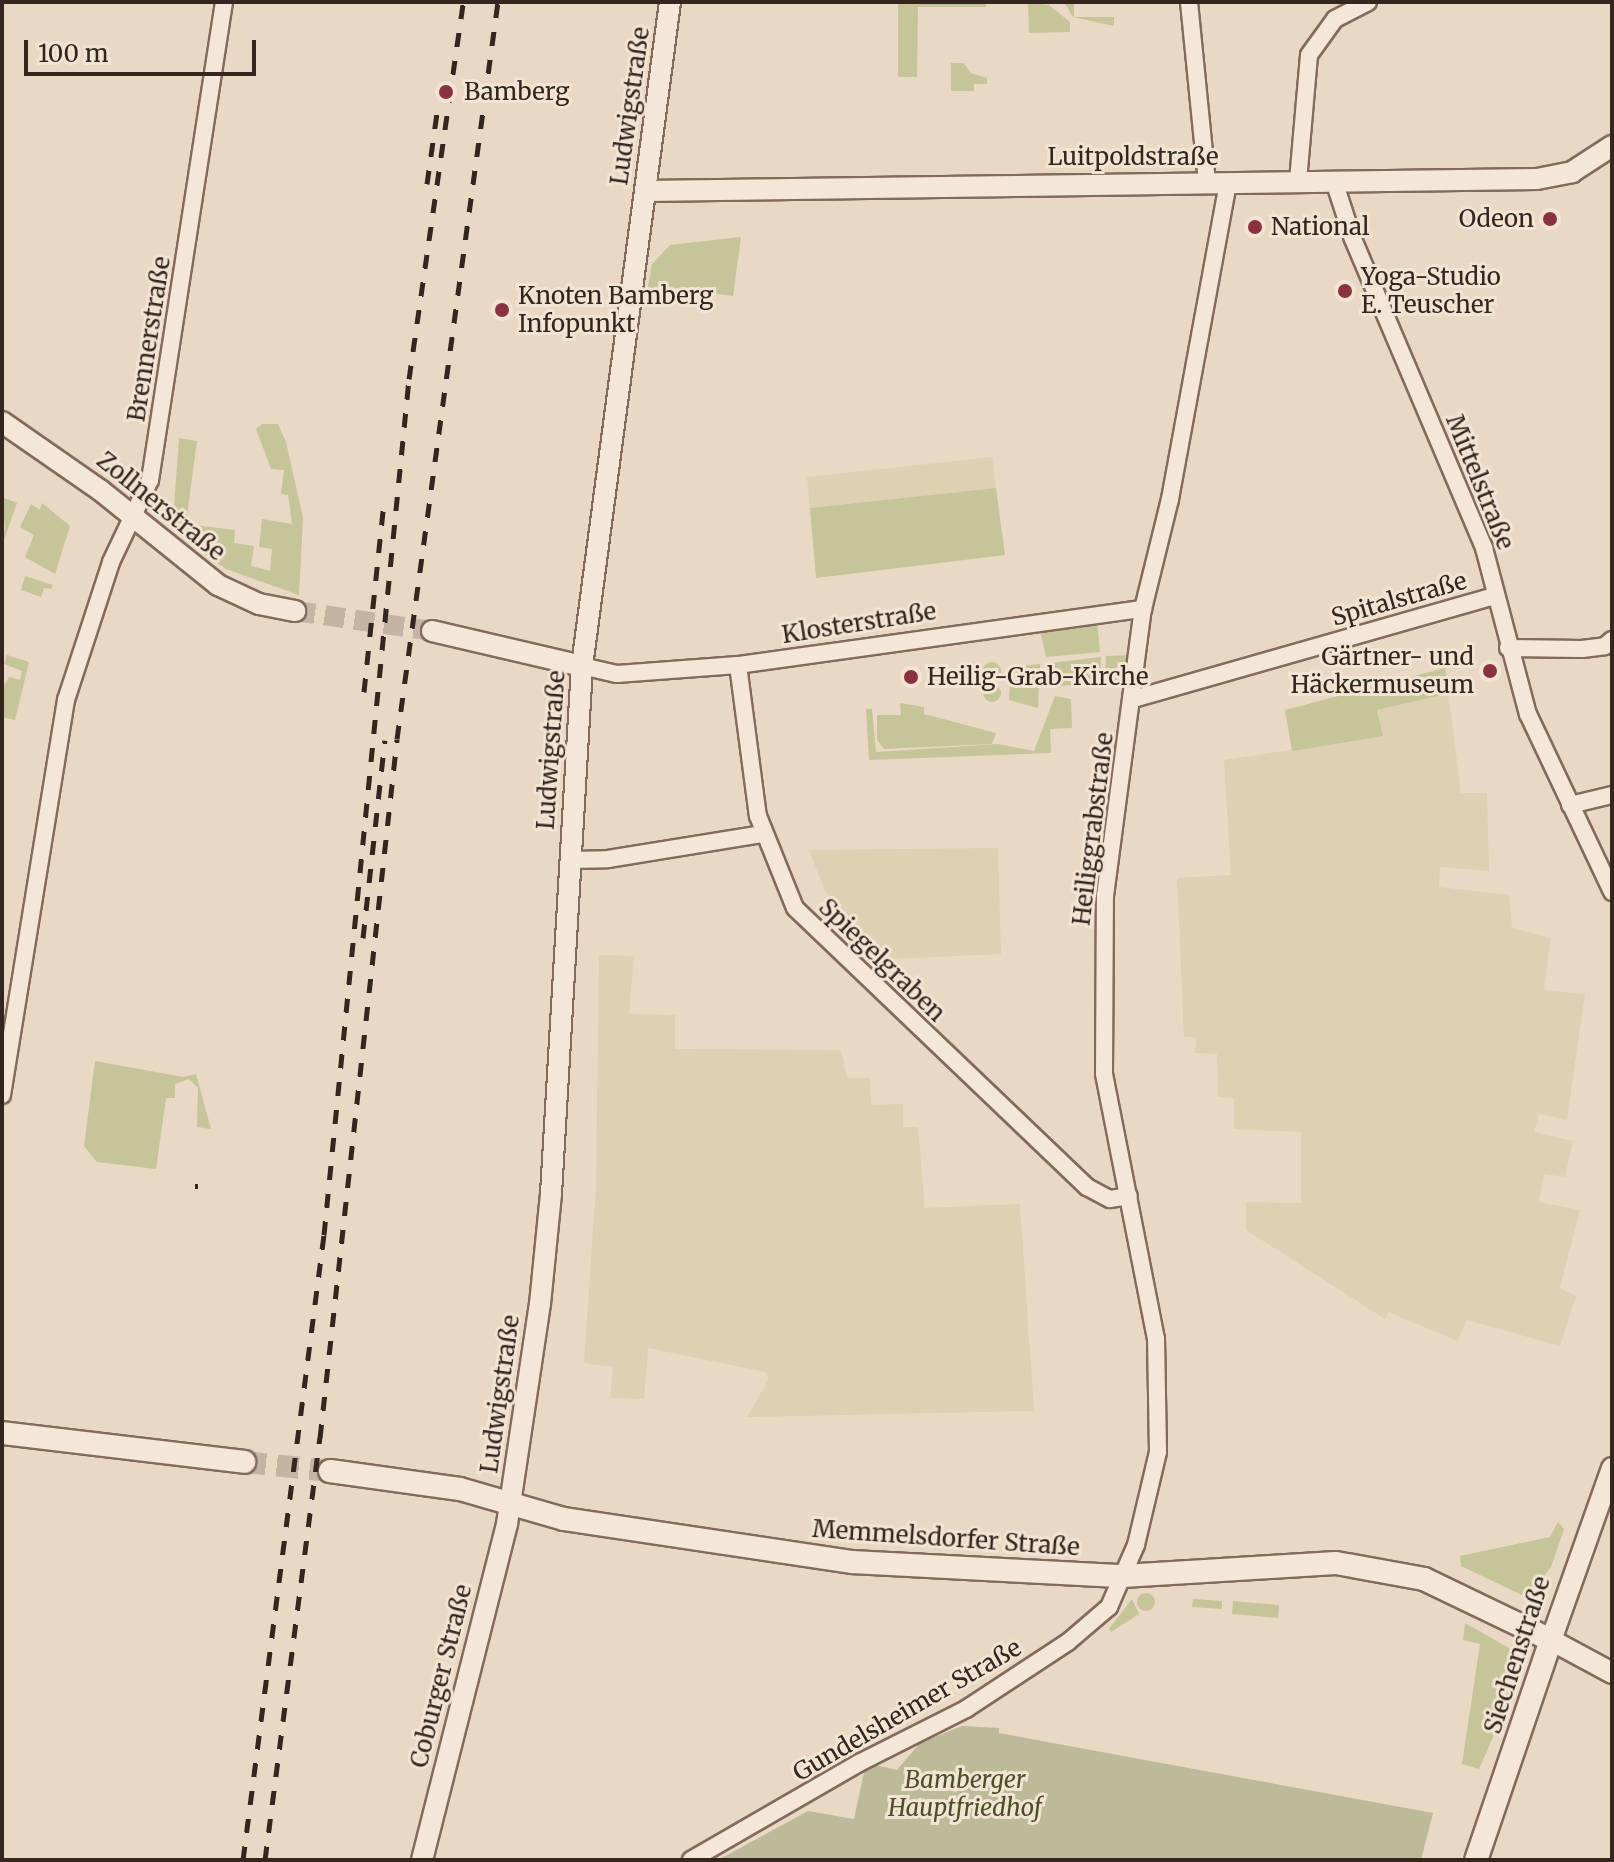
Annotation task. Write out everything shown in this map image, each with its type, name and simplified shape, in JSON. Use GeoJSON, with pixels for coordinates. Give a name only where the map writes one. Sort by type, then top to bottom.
{"type":"FeatureCollection","features":[{"type":"Feature","properties":{"kind":"main road"},"geometry":{"type":"LineString","coordinates":[[2,1433],[244,1462]]}},
{"type":"Feature","properties":{"kind":"main road","name":"Memmelsdorfer Straße"},"geometry":{"type":"LineString","coordinates":[[330,1471],[460,1489],[564,1519],[852,1562],[1123,1576],[1306,1563],[1374,1567],[1444,1587],[1551,1640]]}},
{"type":"Feature","properties":{"kind":"main road","name":"Siechenstraße"},"geometry":{"type":"LineString","coordinates":[[1476,1860],[1551,1640]]}},
{"type":"Feature","properties":{"kind":"street","name":"Brennerstraße"},"geometry":{"type":"LineString","coordinates":[[2,1095],[66,700],[111,562],[136,519],[150,480],[224,2]]}},
{"type":"Feature","properties":{"kind":"street","name":"Ludwigstraße"},"geometry":{"type":"LineString","coordinates":[[510,1505],[551,1194],[582,666],[670,2]]}},
{"type":"Feature","properties":{"kind":"street","name":"Heiliggrabstraße"},"geometry":{"type":"LineString","coordinates":[[1123,1576],[1157,1461],[1159,1429],[1156,1339],[1104,1074],[1103,950],[1110,848],[1133,699],[1143,609],[1213,279],[1217,182],[1189,2]]}},
{"type":"Feature","properties":{"kind":"street"},"geometry":{"type":"LineString","coordinates":[[1298,181],[1307,63],[1324,30],[1345,12],[1368,2]]}},
{"type":"Feature","properties":{"kind":"street","name":"Luitpoldstraße"},"geometry":{"type":"LineString","coordinates":[[645,191],[1554,177],[1578,169],[1612,146]]}},
{"type":"Feature","properties":{"kind":"street","name":"Mittelstraße"},"geometry":{"type":"LineString","coordinates":[[1334,181],[1353,239],[1477,530],[1528,714],[1612,892]]}},
{"type":"Feature","properties":{"kind":"street","name":"Zollnerstraße"},"geometry":{"type":"LineString","coordinates":[[2,422],[136,519],[218,585],[259,604],[295,611]]}},
{"type":"Feature","properties":{"kind":"street","name":"Spitalstraße"},"geometry":{"type":"LineString","coordinates":[[1133,699],[1495,596]]}},
{"type":"Feature","properties":{"kind":"street","name":"Klosterstraße"},"geometry":{"type":"LineString","coordinates":[[582,666],[617,674],[738,665],[1143,609]]}},
{"type":"Feature","properties":{"kind":"street"},"geometry":{"type":"LineString","coordinates":[[432,631],[548,654],[582,666]]}},
{"type":"Feature","properties":{"kind":"street"},"geometry":{"type":"LineString","coordinates":[[1508,648],[1582,649],[1612,640]]}},
{"type":"Feature","properties":{"kind":"street","name":"Spiegelgraben"},"geometry":{"type":"LineString","coordinates":[[738,665],[763,834],[780,881],[809,927],[1087,1187],[1110,1199],[1129,1196]]}},
{"type":"Feature","properties":{"kind":"street"},"geometry":{"type":"LineString","coordinates":[[1570,805],[1612,795]]}},
{"type":"Feature","properties":{"kind":"street"},"geometry":{"type":"LineString","coordinates":[[569,860],[619,857],[763,834]]}},
{"type":"Feature","properties":{"kind":"street","name":"Siechenstraße"},"geometry":{"type":"LineString","coordinates":[[1551,1640],[1612,1468]]}},
{"type":"Feature","properties":{"kind":"street","name":"Coburger Straße"},"geometry":{"type":"LineString","coordinates":[[422,1860],[510,1505]]}},
{"type":"Feature","properties":{"kind":"street","name":"Gundelsheimer Straße"},"geometry":{"type":"LineString","coordinates":[[691,1860],[1012,1680],[1090,1626],[1109,1607],[1123,1576]]}},
{"type":"Feature","properties":{"kind":"street"},"geometry":{"type":"LineString","coordinates":[[1551,1640],[1612,1673]]}},
{"type":"Feature","properties":{"kind":"shaded area"},"geometry":{"type":"Polygon","coordinates":[[[898,2],[986,2],[986,7],[918,7],[917,77],[898,77],[898,2]]]}},
{"type":"Feature","properties":{"kind":"shaded area"},"geometry":{"type":"Polygon","coordinates":[[[1028,2],[1049,5],[1070,22],[1070,32],[1029,33],[1028,2]]]}},
{"type":"Feature","properties":{"kind":"shaded area"},"geometry":{"type":"Polygon","coordinates":[[[1064,2],[1074,2],[1074,17],[1114,17],[1114,26],[1073,17],[1064,2]]]}},
{"type":"Feature","properties":{"kind":"shaded area"},"geometry":{"type":"Polygon","coordinates":[[[951,63],[964,63],[971,73],[987,78],[987,84],[974,84],[974,91],[951,91],[951,63]]]}},
{"type":"Feature","properties":{"kind":"shaded area"},"geometry":{"type":"Polygon","coordinates":[[[741,237],[733,296],[661,286],[646,297],[652,264],[670,245],[741,237]]]}},
{"type":"Feature","properties":{"kind":"shaded area"},"geometry":{"type":"Polygon","coordinates":[[[262,424],[278,424],[286,442],[303,518],[299,595],[226,569],[189,543],[173,521],[179,438],[197,441],[186,524],[235,530],[234,543],[254,546],[251,566],[270,571],[272,549],[259,547],[262,519],[292,524],[288,495],[281,494],[284,470],[271,469],[256,429],[262,424]]]}},
{"type":"Feature","properties":{"kind":"shaded area"},"geometry":{"type":"Polygon","coordinates":[[[992,457],[996,488],[810,508],[807,477],[992,457]]]}},
{"type":"Feature","properties":{"kind":"shaded area"},"geometry":{"type":"Polygon","coordinates":[[[996,488],[1005,555],[816,578],[810,508],[996,488]]]}},
{"type":"Feature","properties":{"kind":"shaded area"},"geometry":{"type":"Polygon","coordinates":[[[2,497],[17,503],[2,546],[5,528],[2,497]]]}},
{"type":"Feature","properties":{"kind":"shaded area"},"geometry":{"type":"Polygon","coordinates":[[[42,503],[70,526],[55,574],[25,557],[34,535],[20,527],[31,504],[40,510],[42,503]]]}},
{"type":"Feature","properties":{"kind":"shaded area"},"geometry":{"type":"Polygon","coordinates":[[[25,576],[53,585],[51,589],[44,588],[41,597],[21,590],[25,576]]]}},
{"type":"Feature","properties":{"kind":"shaded area"},"geometry":{"type":"Polygon","coordinates":[[[1097,622],[1100,652],[1046,657],[1040,630],[1097,622]]]}},
{"type":"Feature","properties":{"kind":"shaded area"},"geometry":{"type":"Polygon","coordinates":[[[7,655],[29,662],[15,720],[2,717],[2,689],[9,677],[20,680],[22,671],[4,664],[7,655]]]}},
{"type":"Feature","properties":{"kind":"shaded area"},"geometry":{"type":"Polygon","coordinates":[[[1131,655],[1127,683],[1105,685],[1106,656],[1131,655]]]}},
{"type":"Feature","properties":{"kind":"shaded area"},"geometry":{"type":"Polygon","coordinates":[[[1101,657],[1100,684],[1055,686],[1050,663],[1101,657]]]}},
{"type":"Feature","properties":{"kind":"shaded area"},"geometry":{"type":"Polygon","coordinates":[[[967,662],[975,662],[980,671],[978,678],[967,680],[962,675],[962,667],[967,662]]]}},
{"type":"Feature","properties":{"kind":"shaded area"},"geometry":{"type":"Polygon","coordinates":[[[988,662],[996,662],[1001,671],[999,678],[988,680],[983,675],[983,667],[988,662]]]}},
{"type":"Feature","properties":{"kind":"shaded area"},"geometry":{"type":"Polygon","coordinates":[[[1040,664],[1038,708],[1009,700],[1011,667],[1040,664]]]}},
{"type":"Feature","properties":{"kind":"shaded area"},"geometry":{"type":"Polygon","coordinates":[[[1445,668],[1450,693],[1377,710],[1383,736],[1292,751],[1285,710],[1445,668]]]}},
{"type":"Feature","properties":{"kind":"shaded area"},"geometry":{"type":"Polygon","coordinates":[[[988,684],[996,684],[1001,693],[999,700],[988,702],[983,697],[983,689],[988,684]]]}},
{"type":"Feature","properties":{"kind":"shaded area"},"geometry":{"type":"Polygon","coordinates":[[[1448,690],[1461,793],[1487,793],[1489,871],[1440,867],[1439,887],[1509,895],[1512,928],[1551,938],[1544,990],[1585,994],[1567,1120],[1539,1114],[1534,1132],[1573,1141],[1565,1177],[1544,1174],[1539,1202],[1580,1210],[1560,1288],[1576,1296],[1560,1346],[1467,1320],[1458,1341],[1388,1312],[1385,1319],[1246,1230],[1246,1202],[1301,1203],[1301,1132],[1234,1129],[1234,1098],[1218,1097],[1217,1054],[1195,1053],[1196,1037],[1184,1037],[1177,878],[1231,875],[1224,760],[1383,736],[1377,710],[1365,713],[1448,690]]]}},
{"type":"Feature","properties":{"kind":"shaded area"},"geometry":{"type":"Polygon","coordinates":[[[1055,696],[1071,699],[1072,728],[1050,729],[1051,753],[869,760],[866,709],[872,709],[876,752],[998,744],[1034,751],[1055,696]]]}},
{"type":"Feature","properties":{"kind":"shaded area"},"geometry":{"type":"Polygon","coordinates":[[[900,703],[924,707],[924,714],[996,733],[992,744],[884,749],[877,740],[877,715],[901,715],[900,703]]]}},
{"type":"Feature","properties":{"kind":"shaded area"},"geometry":{"type":"Polygon","coordinates":[[[998,848],[1001,954],[889,959],[825,891],[809,850],[998,848]]]}},
{"type":"Feature","properties":{"kind":"shaded area"},"geometry":{"type":"Polygon","coordinates":[[[599,955],[634,956],[629,1014],[675,1015],[675,1049],[841,1050],[847,1078],[870,1078],[871,1105],[903,1104],[903,1127],[918,1127],[925,1208],[1020,1204],[1034,1411],[747,1417],[769,1379],[765,1372],[648,1348],[644,1399],[610,1398],[613,1367],[584,1363],[596,1186],[599,955]]]}},
{"type":"Feature","properties":{"kind":"shaded area"},"geometry":{"type":"Polygon","coordinates":[[[95,1061],[183,1077],[196,1074],[211,1129],[197,1127],[198,1088],[189,1079],[175,1084],[175,1098],[166,1098],[156,1169],[97,1162],[84,1146],[95,1061]]]}},
{"type":"Feature","properties":{"kind":"shaded area"},"geometry":{"type":"Polygon","coordinates":[[[1558,1522],[1564,1529],[1551,1567],[1536,1587],[1522,1595],[1461,1566],[1460,1556],[1550,1537],[1558,1522]]]}},
{"type":"Feature","properties":{"kind":"shaded area"},"geometry":{"type":"Polygon","coordinates":[[[1142,1593],[1150,1593],[1155,1602],[1153,1609],[1142,1611],[1137,1606],[1137,1598],[1142,1593]]]}},
{"type":"Feature","properties":{"kind":"shaded area"},"geometry":{"type":"Polygon","coordinates":[[[1132,1599],[1139,1614],[1111,1632],[1109,1629],[1132,1599]]]}},
{"type":"Feature","properties":{"kind":"shaded area"},"geometry":{"type":"Polygon","coordinates":[[[1193,1599],[1222,1601],[1222,1609],[1192,1607],[1193,1599]]]}},
{"type":"Feature","properties":{"kind":"shaded area"},"geometry":{"type":"Polygon","coordinates":[[[1233,1601],[1279,1605],[1278,1618],[1232,1614],[1233,1601]]]}},
{"type":"Feature","properties":{"kind":"shaded area"},"geometry":{"type":"Polygon","coordinates":[[[1465,1623],[1509,1648],[1519,1665],[1519,1678],[1479,1769],[1462,1764],[1480,1644],[1463,1640],[1465,1623]]]}},
{"type":"Feature","properties":{"kind":"green space","name":"Bamberger Hauptfriedhof"},"geometry":{"type":"Polygon","coordinates":[[[962,1726],[999,1728],[999,1733],[1433,1813],[1421,1860],[718,1860],[808,1811],[854,1819],[866,1763],[897,1770],[920,1743],[962,1726]]]}},
{"type":"Feature","properties":{"kind":"tunnel"},"geometry":{"type":"LineString","coordinates":[[295,611],[432,631]]}},
{"type":"Feature","properties":{"kind":"tunnel"},"geometry":{"type":"LineString","coordinates":[[244,1462],[330,1471]]}},
{"type":"Feature","properties":{"kind":"railway"},"geometry":{"type":"LineString","coordinates":[[243,1860],[324,1235],[409,379],[463,2]]}},
{"type":"Feature","properties":{"kind":"railway"},"geometry":{"type":"LineString","coordinates":[[265,1860],[320,1438],[397,739],[498,2]]}},
{"type":"Feature","properties":{"kind":"railway"},"geometry":{"type":"LineString","coordinates":[[427,184],[437,113]]}},
{"type":"Feature","properties":{"kind":"railway"},"geometry":{"type":"LineString","coordinates":[[364,692],[384,501]]}},
{"type":"Feature","properties":{"kind":"railway"},"geometry":{"type":"LineString","coordinates":[[363,938],[385,740]]}},
{"type":"Feature","properties":{"kind":"place","name":"Bamberg"},"geometry":{"type":"Point","coordinates":[446,92]}},
{"type":"Feature","properties":{"kind":"place","name":"Odeon"},"geometry":{"type":"Point","coordinates":[1550,219]}},
{"type":"Feature","properties":{"kind":"place","name":"National"},"geometry":{"type":"Point","coordinates":[1255,227]}},
{"type":"Feature","properties":{"kind":"place","name":"Yoga-Studio E. Teuscher"},"geometry":{"type":"Point","coordinates":[1345,291]}},
{"type":"Feature","properties":{"kind":"place","name":"Knoten Bamberg Infopunkt"},"geometry":{"type":"Point","coordinates":[502,310]}},
{"type":"Feature","properties":{"kind":"place","name":"Gärtner- und Häckermuseum"},"geometry":{"type":"Point","coordinates":[1490,671]}},
{"type":"Feature","properties":{"kind":"place","name":"Heilig-Grab-Kirche"},"geometry":{"type":"Point","coordinates":[911,677]}}]}
